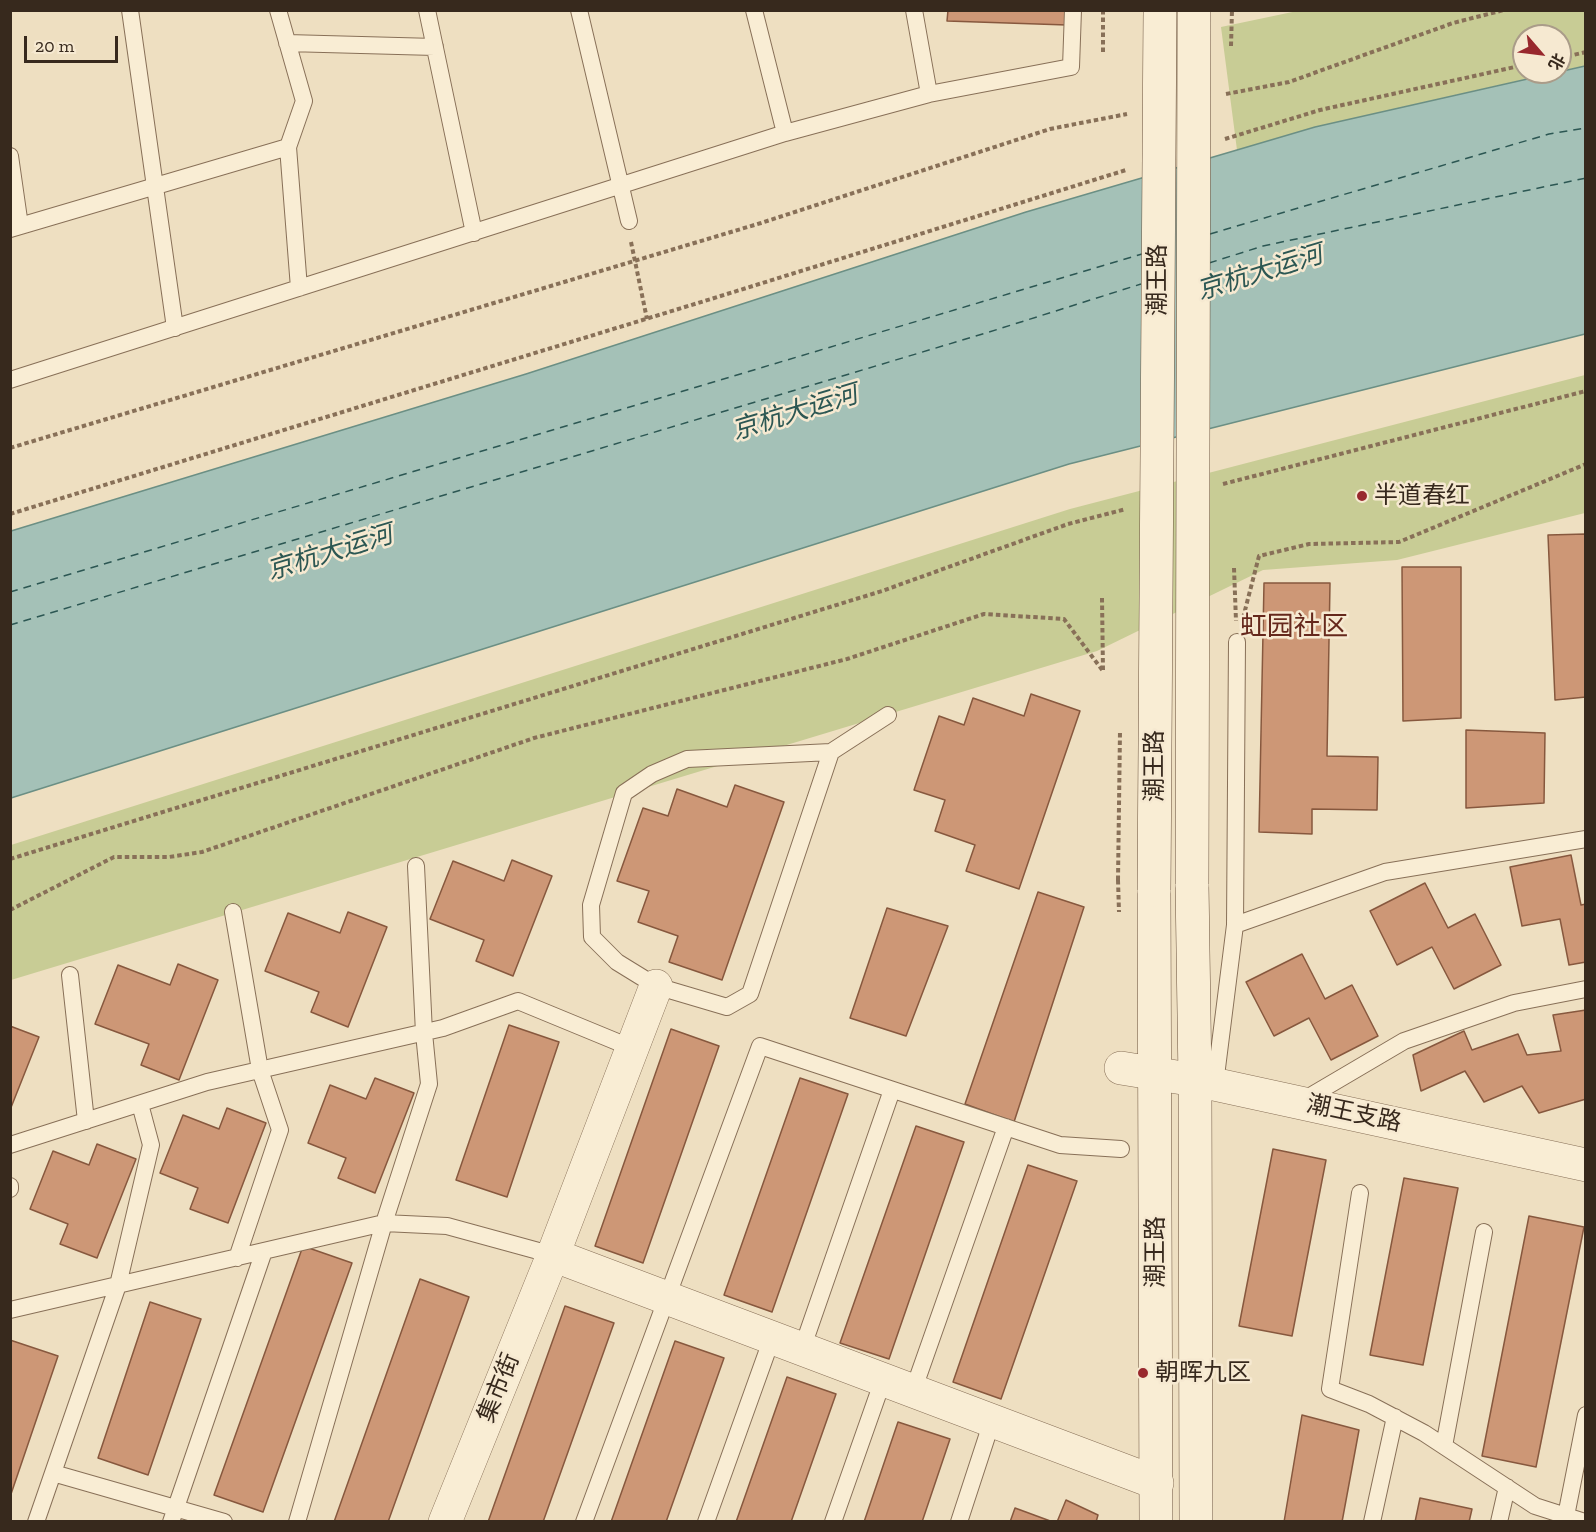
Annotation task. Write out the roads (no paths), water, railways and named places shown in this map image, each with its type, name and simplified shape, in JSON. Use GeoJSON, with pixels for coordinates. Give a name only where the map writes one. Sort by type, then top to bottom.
{"type":"FeatureCollection","features":[{"type":"Feature","properties":{"kind":"main road","name":"潮王路"},"geometry":{"type":"LineString","coordinates":[[1156,1521],[1154,890],[1160,10]]}},
{"type":"Feature","properties":{"kind":"main road","name":"潮王路"},"geometry":{"type":"LineString","coordinates":[[1194,10],[1192,884],[1205,1082],[1196,1521]]}},
{"type":"Feature","properties":{"kind":"main road","name":"集市街"},"geometry":{"type":"LineString","coordinates":[[446,1521],[553,1256],[656,986]]}},
{"type":"Feature","properties":{"kind":"main road","name":"潮王支路"},"geometry":{"type":"LineString","coordinates":[[1121,1068],[1205,1082],[1586,1165]]}},
{"type":"Feature","properties":{"kind":"main road"},"geometry":{"type":"LineString","coordinates":[[553,1256],[1157,1483]]}},
{"type":"Feature","properties":{"kind":"lane"},"geometry":{"type":"LineString","coordinates":[[130,10],[175,328]]}},
{"type":"Feature","properties":{"kind":"lane"},"geometry":{"type":"LineString","coordinates":[[278,10],[304,101],[288,147],[299,288]]}},
{"type":"Feature","properties":{"kind":"lane"},"geometry":{"type":"LineString","coordinates":[[427,10],[474,233]]}},
{"type":"Feature","properties":{"kind":"lane"},"geometry":{"type":"LineString","coordinates":[[579,10],[629,221]]}},
{"type":"Feature","properties":{"kind":"lane"},"geometry":{"type":"LineString","coordinates":[[754,10],[785,133]]}},
{"type":"Feature","properties":{"kind":"lane"},"geometry":{"type":"LineString","coordinates":[[914,10],[928,94]]}},
{"type":"Feature","properties":{"kind":"lane"},"geometry":{"type":"LineString","coordinates":[[10,380],[785,133],[928,94],[1071,67],[1073,10]]}},
{"type":"Feature","properties":{"kind":"lane"},"geometry":{"type":"LineString","coordinates":[[287,43],[435,47]]}},
{"type":"Feature","properties":{"kind":"lane"},"geometry":{"type":"LineString","coordinates":[[10,156],[15,228],[288,147]]}},
{"type":"Feature","properties":{"kind":"lane"},"geometry":{"type":"LineString","coordinates":[[1205,1082],[1235,925],[1237,642]]}},
{"type":"Feature","properties":{"kind":"lane"},"geometry":{"type":"LineString","coordinates":[[831,752],[750,994],[727,1007],[656,986],[617,962],[592,937],[591,905],[624,793],[652,774],[687,759],[831,752],[888,715]]}},
{"type":"Feature","properties":{"kind":"lane"},"geometry":{"type":"LineString","coordinates":[[1235,925],[1385,872],[1586,839]]}},
{"type":"Feature","properties":{"kind":"lane"},"geometry":{"type":"LineString","coordinates":[[297,1521],[384,1223],[429,1083],[424,1033],[416,866]]}},
{"type":"Feature","properties":{"kind":"lane"},"geometry":{"type":"LineString","coordinates":[[233,912],[260,1070],[280,1130],[237,1258]]}},
{"type":"Feature","properties":{"kind":"lane"},"geometry":{"type":"LineString","coordinates":[[69,975],[86,1121]]}},
{"type":"Feature","properties":{"kind":"lane"},"geometry":{"type":"LineString","coordinates":[[1298,1102],[1404,1041],[1514,1003],[1586,989]]}},
{"type":"Feature","properties":{"kind":"lane"},"geometry":{"type":"LineString","coordinates":[[10,1145],[207,1082],[424,1033],[518,1001],[632,1048]]}},
{"type":"Feature","properties":{"kind":"lane"},"geometry":{"type":"LineString","coordinates":[[584,1521],[760,1046],[1060,1145],[1121,1149]]}},
{"type":"Feature","properties":{"kind":"lane"},"geometry":{"type":"LineString","coordinates":[[706,1521],[787,1344],[892,1090]]}},
{"type":"Feature","properties":{"kind":"lane"},"geometry":{"type":"LineString","coordinates":[[36,1521],[118,1285],[152,1145],[140,1104]]}},
{"type":"Feature","properties":{"kind":"lane"},"geometry":{"type":"LineString","coordinates":[[913,1391],[1006,1127]]}},
{"type":"Feature","properties":{"kind":"lane"},"geometry":{"type":"LineString","coordinates":[[1360,1192],[1329,1389],[1369,1404],[1395,1417],[1444,1446],[1535,1506],[1585,1521]]}},
{"type":"Feature","properties":{"kind":"lane"},"geometry":{"type":"LineString","coordinates":[[10,1310],[384,1223],[447,1226],[553,1256]]}},
{"type":"Feature","properties":{"kind":"lane"},"geometry":{"type":"LineString","coordinates":[[1444,1446],[1484,1232]]}},
{"type":"Feature","properties":{"kind":"lane"},"geometry":{"type":"LineString","coordinates":[[174,1515],[264,1251]]}},
{"type":"Feature","properties":{"kind":"lane"},"geometry":{"type":"LineString","coordinates":[[833,1521],[883,1380]]}},
{"type":"Feature","properties":{"kind":"lane"},"geometry":{"type":"LineString","coordinates":[[1566,1516],[1586,1415]]}},
{"type":"Feature","properties":{"kind":"lane"},"geometry":{"type":"LineString","coordinates":[[1372,1521],[1395,1417]]}},
{"type":"Feature","properties":{"kind":"lane"},"geometry":{"type":"LineString","coordinates":[[959,1521],[992,1421]]}},
{"type":"Feature","properties":{"kind":"lane"},"geometry":{"type":"LineString","coordinates":[[53,1473],[174,1515],[225,1521]]}},
{"type":"Feature","properties":{"kind":"lane"},"geometry":{"type":"LineString","coordinates":[[1499,1521],[1507,1487]]}},
{"type":"Feature","properties":{"kind":"water","name":"京杭大运河"},"geometry":{"type":"Polygon","coordinates":[[[1585,66],[1585,334],[1069,464],[11,798],[11,531],[526,374],[1026,212],[1315,127],[1512,82],[1572,84],[1572,69],[1585,66]]]}},
{"type":"Feature","properties":{"kind":"place","name":"半道春红"},"geometry":{"type":"Point","coordinates":[1362,496]}},
{"type":"Feature","properties":{"kind":"place","name":"朝晖九区"},"geometry":{"type":"Point","coordinates":[1143,1373]}},
{"type":"Feature","properties":{"kind":"district","name":"虹园社区"},"geometry":{"type":"Point","coordinates":[1294,627]}}]}
